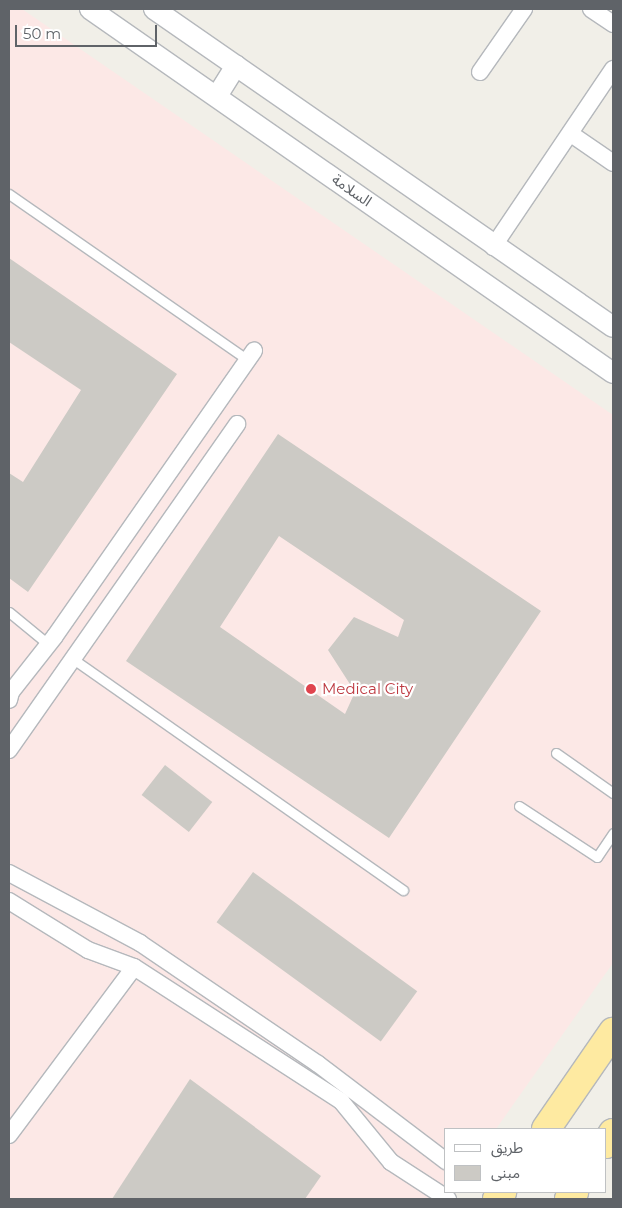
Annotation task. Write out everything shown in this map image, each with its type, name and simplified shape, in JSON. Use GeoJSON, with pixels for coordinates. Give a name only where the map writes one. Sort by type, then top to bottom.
{"type":"FeatureCollection","features":[{"type":"Feature","properties":{"kind":"highway"},"geometry":{"type":"LineString","coordinates":[[547,1128],[613,1032]]}},
{"type":"Feature","properties":{"kind":"street","name":"السلامة"},"geometry":{"type":"LineString","coordinates":[[90,9],[613,372]]}},
{"type":"Feature","properties":{"kind":"street"},"geometry":{"type":"LineString","coordinates":[[154,9],[613,328]]}},
{"type":"Feature","properties":{"kind":"street"},"geometry":{"type":"LineString","coordinates":[[480,72],[524,9]]}},
{"type":"Feature","properties":{"kind":"street"},"geometry":{"type":"LineString","coordinates":[[217,96],[236,66]]}},
{"type":"Feature","properties":{"kind":"street"},"geometry":{"type":"LineString","coordinates":[[493,246],[571,134],[613,69]]}},
{"type":"Feature","properties":{"kind":"street"},"geometry":{"type":"LineString","coordinates":[[571,134],[613,163]]}},
{"type":"Feature","properties":{"kind":"street"},"geometry":{"type":"LineString","coordinates":[[9,700],[11,692],[48,644],[251,355]]}},
{"type":"Feature","properties":{"kind":"street"},"geometry":{"type":"LineString","coordinates":[[9,750],[237,424]]}},
{"type":"Feature","properties":{"kind":"street"},"geometry":{"type":"LineString","coordinates":[[9,873],[140,943],[318,1064],[444,1159]]}},
{"type":"Feature","properties":{"kind":"street"},"geometry":{"type":"LineString","coordinates":[[9,901],[88,950],[134,967],[341,1101],[391,1162],[448,1199]]}},
{"type":"Feature","properties":{"kind":"street"},"geometry":{"type":"LineString","coordinates":[[9,1135],[134,967]]}},
{"type":"Feature","properties":{"kind":"lane"},"geometry":{"type":"LineString","coordinates":[[9,194],[251,355]]}},
{"type":"Feature","properties":{"kind":"lane"},"geometry":{"type":"LineString","coordinates":[[9,612],[48,644]]}},
{"type":"Feature","properties":{"kind":"lane"},"geometry":{"type":"LineString","coordinates":[[73,659],[403,890]]}},
{"type":"Feature","properties":{"kind":"lane"},"geometry":{"type":"LineString","coordinates":[[556,753],[613,794]]}},
{"type":"Feature","properties":{"kind":"lane"},"geometry":{"type":"LineString","coordinates":[[519,806],[596,857],[613,833]]}},
{"type":"Feature","properties":{"kind":"shaded area","name":"Medical City"},"geometry":{"type":"Polygon","coordinates":[[[9,9],[22,9],[613,415],[613,963],[497,1128],[444,1128],[444,1193],[451,1193],[447,1199],[9,1199],[9,9]]]}},
{"type":"Feature","properties":{"kind":"building"},"geometry":{"type":"Polygon","coordinates":[[[9,258],[177,374],[28,592],[9,578],[9,473],[23,482],[81,390],[9,342],[9,258]]]}},
{"type":"Feature","properties":{"kind":"building"},"geometry":{"type":"Polygon","coordinates":[[[278,434],[541,611],[389,838],[126,661],[278,434]],[[279,536],[220,627],[345,714],[355,692],[328,650],[354,617],[398,637],[404,620],[279,536]]]}},
{"type":"Feature","properties":{"kind":"building"},"geometry":{"type":"Polygon","coordinates":[[[165,765],[212,802],[189,832],[142,795],[165,765]]]}},
{"type":"Feature","properties":{"kind":"building"},"geometry":{"type":"Polygon","coordinates":[[[253,872],[417,991],[381,1041],[217,922],[253,872]]]}},
{"type":"Feature","properties":{"kind":"building"},"geometry":{"type":"Polygon","coordinates":[[[190,1079],[321,1176],[305,1199],[112,1199],[190,1079]]]}},
{"type":"Feature","properties":{"kind":"place","name":"Medical City"},"geometry":{"type":"Point","coordinates":[311,689]}}]}
